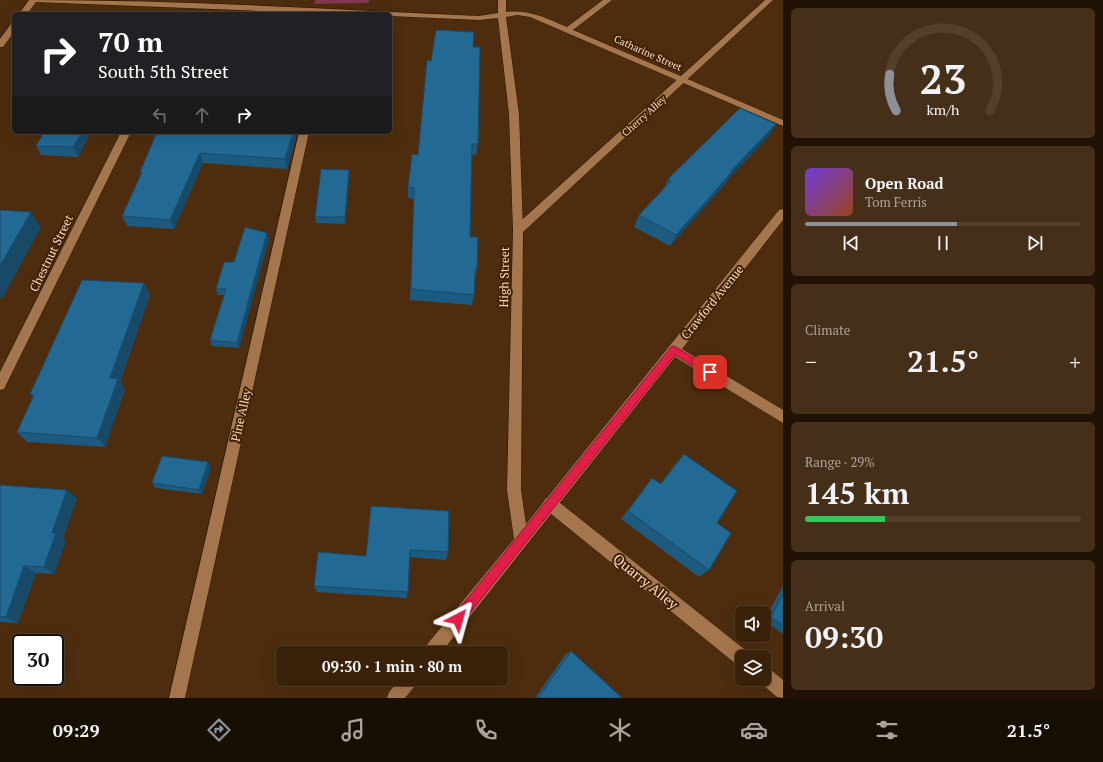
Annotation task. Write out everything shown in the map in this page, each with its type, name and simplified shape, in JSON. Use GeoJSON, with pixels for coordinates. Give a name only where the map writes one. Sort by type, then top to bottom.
{"type":"FeatureCollection","features":[{"type":"Feature","properties":{"kind":"street","name":"Catharine Street"},"geometry":{"type":"LineString","coordinates":[[34,0],[190,3],[331,12]]}},
{"type":"Feature","properties":{"kind":"street"},"geometry":{"type":"LineString","coordinates":[[25,12],[34,0]]}},
{"type":"Feature","properties":{"kind":"street","name":"High Street"},"geometry":{"type":"LineString","coordinates":[[502,0],[502,15],[514,114],[518,230],[514,490],[521,540]]}},
{"type":"Feature","properties":{"kind":"street"},"geometry":{"type":"LineString","coordinates":[[568,30],[608,0]]}},
{"type":"Feature","properties":{"kind":"street","name":"Cherry Alley"},"geometry":{"type":"LineString","coordinates":[[518,230],[769,0]]}},
{"type":"Feature","properties":{"kind":"street"},"geometry":{"type":"LineString","coordinates":[[185,12],[190,3]]}},
{"type":"Feature","properties":{"kind":"street","name":"Catharine Street"},"geometry":{"type":"LineString","coordinates":[[392,14],[479,18],[517,13],[532,15],[783,123]]}},
{"type":"Feature","properties":{"kind":"street"},"geometry":{"type":"LineString","coordinates":[[0,45],[12,29]]}},
{"type":"Feature","properties":{"kind":"street","name":"Chestnut Street"},"geometry":{"type":"LineString","coordinates":[[0,385],[125,134]]}},
{"type":"Feature","properties":{"kind":"street","name":"Pine Alley"},"geometry":{"type":"LineString","coordinates":[[177,698],[304,134]]}},
{"type":"Feature","properties":{"kind":"street","name":"Crawford Avenue"},"geometry":{"type":"LineString","coordinates":[[437,646],[783,214]]}},
{"type":"Feature","properties":{"kind":"street"},"geometry":{"type":"LineString","coordinates":[[674,350],[783,418]]}},
{"type":"Feature","properties":{"kind":"street","name":"Quarry Alley"},"geometry":{"type":"LineString","coordinates":[[550,504],[735,652]]}},
{"type":"Feature","properties":{"kind":"street"},"geometry":{"type":"LineString","coordinates":[[771,681],[783,691]]}},
{"type":"Feature","properties":{"kind":"street"},"geometry":{"type":"LineString","coordinates":[[395,698],[404,686]]}},
{"type":"Feature","properties":{"kind":"shaded area"},"geometry":{"type":"Polygon","coordinates":[[[315,0],[370,0],[368,3],[314,4],[315,0]]]}},
{"type":"Feature","properties":{"kind":"building"},"geometry":{"type":"Polygon","coordinates":[[[436,30],[474,32],[473,47],[480,47],[478,144],[472,144],[470,237],[478,237],[477,269],[475,269],[474,295],[411,289],[414,188],[408,187],[412,154],[418,155],[427,60],[431,61],[436,30]]]}},
{"type":"Feature","properties":{"kind":"building"},"geometry":{"type":"Polygon","coordinates":[[[740,108],[776,124],[731,171],[732,172],[676,235],[639,215],[671,181],[668,179],[740,108]]]}},
{"type":"Feature","properties":{"kind":"building"},"geometry":{"type":"Polygon","coordinates":[[[43,134],[81,134],[73,147],[36,146],[43,134]]]}},
{"type":"Feature","properties":{"kind":"building"},"geometry":{"type":"Polygon","coordinates":[[[156,134],[292,134],[285,159],[200,153],[170,220],[122,216],[142,172],[140,172],[156,134]]]}},
{"type":"Feature","properties":{"kind":"building"},"geometry":{"type":"Polygon","coordinates":[[[321,169],[349,170],[345,217],[315,217],[321,169]]]}},
{"type":"Feature","properties":{"kind":"building"},"geometry":{"type":"Polygon","coordinates":[[[0,210],[31,212],[0,266],[0,210]]]}},
{"type":"Feature","properties":{"kind":"building"},"geometry":{"type":"Polygon","coordinates":[[[245,227],[267,233],[237,343],[210,340],[226,289],[216,289],[224,262],[234,262],[245,227]]]}},
{"type":"Feature","properties":{"kind":"building"},"geometry":{"type":"Polygon","coordinates":[[[82,280],[144,283],[110,378],[118,379],[97,438],[17,432],[34,395],[30,394],[82,280]]]}},
{"type":"Feature","properties":{"kind":"building"},"geometry":{"type":"Polygon","coordinates":[[[684,454],[737,491],[717,523],[731,533],[709,570],[628,511],[652,478],[661,484],[684,454]]]}},
{"type":"Feature","properties":{"kind":"building"},"geometry":{"type":"Polygon","coordinates":[[[162,456],[208,462],[199,490],[152,483],[162,456]]]}},
{"type":"Feature","properties":{"kind":"building"},"geometry":{"type":"Polygon","coordinates":[[[0,485],[67,490],[52,533],[56,533],[44,567],[24,566],[6,617],[0,617],[0,485]]]}},
{"type":"Feature","properties":{"kind":"building"},"geometry":{"type":"Polygon","coordinates":[[[371,506],[449,511],[448,552],[410,550],[408,592],[314,586],[318,552],[366,556],[371,506]]]}},
{"type":"Feature","properties":{"kind":"building"},"geometry":{"type":"Polygon","coordinates":[[[783,594],[783,626],[771,617],[783,594]]]}},
{"type":"Feature","properties":{"kind":"building"},"geometry":{"type":"Polygon","coordinates":[[[571,651],[622,698],[538,698],[571,651]]]}},
{"type":"Feature","properties":{"kind":"route"},"geometry":{"type":"LineString","coordinates":[[458,619],[674,350],[710,372]]}}]}
